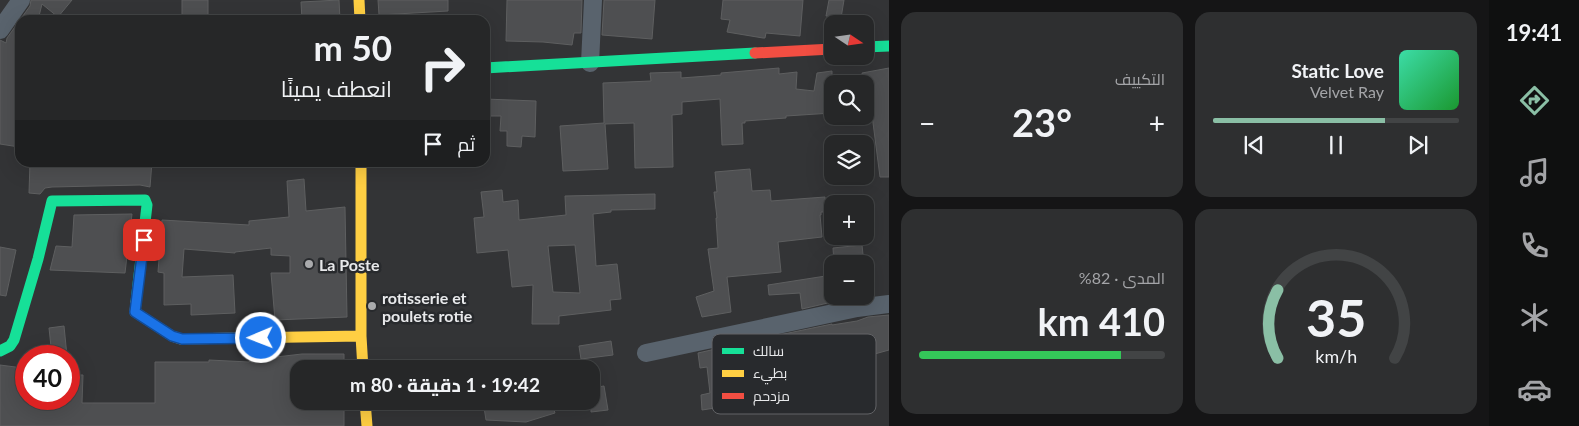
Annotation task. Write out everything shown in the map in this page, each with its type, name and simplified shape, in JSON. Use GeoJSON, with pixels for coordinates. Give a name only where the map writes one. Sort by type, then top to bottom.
{"type":"FeatureCollection","features":[{"type":"Feature","properties":{"kind":"street"},"geometry":{"type":"LineString","coordinates":[[0,30],[20,0]]}},
{"type":"Feature","properties":{"kind":"street"},"geometry":{"type":"LineString","coordinates":[[359,0],[360,15]]}},
{"type":"Feature","properties":{"kind":"street"},"geometry":{"type":"LineString","coordinates":[[590,63],[593,0]]}},
{"type":"Feature","properties":{"kind":"street"},"geometry":{"type":"LineString","coordinates":[[874,47],[889,46]]}},
{"type":"Feature","properties":{"kind":"street"},"geometry":{"type":"LineString","coordinates":[[490,68],[824,49]]}},
{"type":"Feature","properties":{"kind":"street"},"geometry":{"type":"LineString","coordinates":[[361,167],[362,360]]}},
{"type":"Feature","properties":{"kind":"street"},"geometry":{"type":"LineString","coordinates":[[0,351],[10,346],[14,340],[38,259],[52,201],[145,200],[148,205],[135,312],[172,336],[182,339],[361,336]]}},
{"type":"Feature","properties":{"kind":"street"},"geometry":{"type":"LineString","coordinates":[[735,334],[857,308],[889,304]]}},
{"type":"Feature","properties":{"kind":"street"},"geometry":{"type":"LineString","coordinates":[[646,353],[712,339]]}},
{"type":"Feature","properties":{"kind":"street"},"geometry":{"type":"LineString","coordinates":[[366,410],[367,426]]}},
{"type":"Feature","properties":{"kind":"building"},"geometry":{"type":"Polygon","coordinates":[[[31,0],[72,0],[60,15],[56,15],[42,4],[39,15],[24,15],[30,6],[31,0]]]}},
{"type":"Feature","properties":{"kind":"building"},"geometry":{"type":"Polygon","coordinates":[[[182,0],[208,0],[208,15],[182,15],[182,0]]]}},
{"type":"Feature","properties":{"kind":"building"},"geometry":{"type":"Polygon","coordinates":[[[339,0],[340,15],[302,15],[301,2],[339,0]]]}},
{"type":"Feature","properties":{"kind":"building"},"geometry":{"type":"Polygon","coordinates":[[[378,0],[448,0],[448,11],[379,15],[378,0]]]}},
{"type":"Feature","properties":{"kind":"building"},"geometry":{"type":"Polygon","coordinates":[[[507,0],[582,0],[581,33],[574,33],[572,45],[506,41],[507,0]]]}},
{"type":"Feature","properties":{"kind":"building"},"geometry":{"type":"Polygon","coordinates":[[[604,0],[655,0],[652,39],[602,35],[604,0]]]}},
{"type":"Feature","properties":{"kind":"building"},"geometry":{"type":"Polygon","coordinates":[[[723,0],[803,0],[800,36],[766,33],[765,38],[763,38],[727,32],[730,20],[721,19],[723,0]]]}},
{"type":"Feature","properties":{"kind":"building"},"geometry":{"type":"Polygon","coordinates":[[[829,0],[844,0],[842,15],[826,15],[829,0]]]}},
{"type":"Feature","properties":{"kind":"building"},"geometry":{"type":"Polygon","coordinates":[[[15,27],[15,146],[0,144],[0,40],[6,43],[7,38],[15,27]]]}},
{"type":"Feature","properties":{"kind":"building"},"geometry":{"type":"Polygon","coordinates":[[[779,68],[779,74],[797,72],[796,89],[814,91],[817,73],[832,71],[832,75],[824,75],[824,114],[745,121],[745,123],[742,123],[743,144],[722,145],[720,99],[682,102],[682,114],[672,115],[673,167],[635,168],[634,123],[605,124],[608,169],[563,171],[560,126],[604,123],[603,83],[651,81],[650,73],[681,72],[681,78],[721,75],[721,73],[779,68]]]}},
{"type":"Feature","properties":{"kind":"building"},"geometry":{"type":"Polygon","coordinates":[[[889,68],[889,177],[880,177],[873,125],[874,75],[862,75],[862,73],[889,68]]]}},
{"type":"Feature","properties":{"kind":"building"},"geometry":{"type":"Polygon","coordinates":[[[490,99],[536,101],[535,137],[522,136],[521,147],[507,146],[507,131],[500,131],[501,116],[490,116],[490,99]]]}},
{"type":"Feature","properties":{"kind":"building"},"geometry":{"type":"Polygon","coordinates":[[[30,167],[152,167],[150,187],[140,185],[52,187],[45,188],[40,194],[29,193],[30,167]]]}},
{"type":"Feature","properties":{"kind":"building"},"geometry":{"type":"Polygon","coordinates":[[[750,169],[752,191],[770,190],[771,201],[824,197],[824,212],[821,212],[820,215],[822,237],[778,242],[781,272],[727,277],[731,312],[702,317],[696,297],[714,291],[708,249],[718,248],[714,192],[717,192],[715,172],[750,169]]]}},
{"type":"Feature","properties":{"kind":"building"},"geometry":{"type":"Polygon","coordinates":[[[304,179],[306,211],[345,207],[347,317],[275,320],[271,273],[290,273],[290,256],[271,255],[271,248],[235,253],[184,249],[182,277],[233,275],[235,313],[191,315],[191,304],[164,305],[164,273],[158,272],[162,220],[249,225],[249,221],[289,217],[287,181],[304,179]]]}},
{"type":"Feature","properties":{"kind":"building"},"geometry":{"type":"Polygon","coordinates":[[[502,190],[503,202],[518,200],[519,220],[566,215],[565,196],[655,194],[655,209],[611,210],[611,212],[593,214],[596,266],[617,264],[621,299],[610,300],[611,310],[559,316],[559,324],[532,324],[533,285],[512,287],[508,250],[477,253],[474,218],[484,217],[481,192],[502,190]],[[575,245],[548,246],[553,292],[580,293],[575,245]]]}},
{"type":"Feature","properties":{"kind":"building"},"geometry":{"type":"Polygon","coordinates":[[[132,214],[125,273],[50,270],[56,246],[72,247],[74,215],[132,214]]]}},
{"type":"Feature","properties":{"kind":"building"},"geometry":{"type":"Polygon","coordinates":[[[862,245],[863,255],[833,255],[833,248],[862,245]]]}},
{"type":"Feature","properties":{"kind":"building"},"geometry":{"type":"Polygon","coordinates":[[[0,247],[16,250],[6,296],[0,295],[0,247]]]}},
{"type":"Feature","properties":{"kind":"building"},"geometry":{"type":"Polygon","coordinates":[[[824,276],[824,304],[802,309],[800,293],[769,295],[768,285],[824,276]]]}},
{"type":"Feature","properties":{"kind":"building"},"geometry":{"type":"Polygon","coordinates":[[[889,315],[889,350],[876,354],[876,334],[784,334],[857,321],[868,317],[889,315]]]}},
{"type":"Feature","properties":{"kind":"building"},"geometry":{"type":"Polygon","coordinates":[[[64,326],[66,345],[51,345],[49,328],[64,326]]]}},
{"type":"Feature","properties":{"kind":"building"},"geometry":{"type":"Polygon","coordinates":[[[611,341],[613,355],[581,359],[579,346],[611,341]]]}},
{"type":"Feature","properties":{"kind":"building"},"geometry":{"type":"Polygon","coordinates":[[[712,350],[712,408],[702,410],[701,395],[710,393],[707,367],[700,368],[698,353],[712,350]]]}},
{"type":"Feature","properties":{"kind":"building"},"geometry":{"type":"Polygon","coordinates":[[[302,354],[344,354],[344,360],[290,360],[290,410],[344,410],[344,426],[0,426],[0,365],[15,367],[15,410],[80,410],[80,375],[83,375],[82,403],[155,403],[155,362],[209,362],[209,360],[249,362],[250,360],[302,354]]]}},
{"type":"Feature","properties":{"kind":"building"},"geometry":{"type":"Polygon","coordinates":[[[604,386],[608,410],[591,412],[591,410],[600,410],[600,387],[604,386]]]}},
{"type":"Feature","properties":{"kind":"building"},"geometry":{"type":"Polygon","coordinates":[[[484,410],[554,410],[555,413],[526,422],[486,420],[484,410]]]}},
{"type":"Feature","properties":{"kind":"traffic: fast"},"geometry":{"type":"LineString","coordinates":[[874,47],[889,46]]}},
{"type":"Feature","properties":{"kind":"traffic: fast"},"geometry":{"type":"LineString","coordinates":[[490,68],[755,53]]}},
{"type":"Feature","properties":{"kind":"traffic: fast"},"geometry":{"type":"LineString","coordinates":[[0,351],[10,346],[14,340],[38,259],[52,201],[145,200],[147,205],[136,302]]}},
{"type":"Feature","properties":{"kind":"traffic: slow"},"geometry":{"type":"LineString","coordinates":[[359,0],[360,15]]}},
{"type":"Feature","properties":{"kind":"traffic: slow"},"geometry":{"type":"LineString","coordinates":[[361,167],[362,360]]}},
{"type":"Feature","properties":{"kind":"traffic: slow"},"geometry":{"type":"LineString","coordinates":[[136,302],[135,312],[172,336],[181,339],[361,336]]}},
{"type":"Feature","properties":{"kind":"traffic: slow"},"geometry":{"type":"LineString","coordinates":[[366,410],[367,426]]}},
{"type":"Feature","properties":{"kind":"traffic: jam"},"geometry":{"type":"LineString","coordinates":[[755,53],[824,49]]}},
{"type":"Feature","properties":{"kind":"place","name":"La Poste"},"geometry":{"type":"Point","coordinates":[309,264]}},
{"type":"Feature","properties":{"kind":"place","name":"rotisserie et poulets rotie"},"geometry":{"type":"Point","coordinates":[372,306]}},
{"type":"Feature","properties":{"kind":"route"},"geometry":{"type":"LineString","coordinates":[[144,240],[135,312],[172,336],[182,339],[261,338]]}}]}
